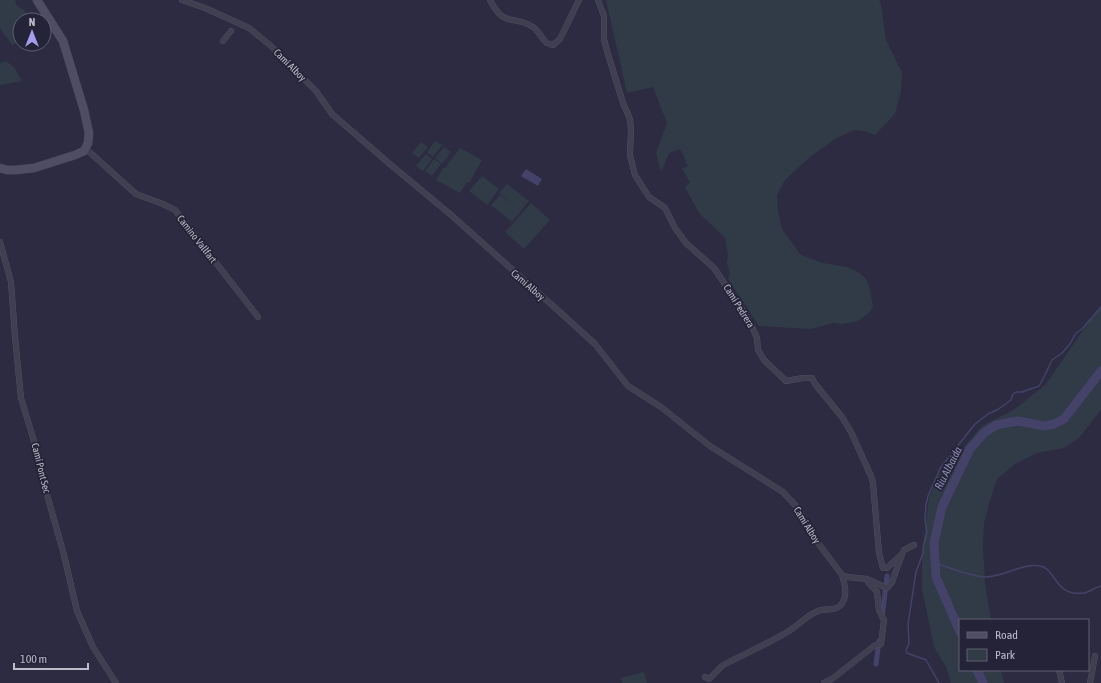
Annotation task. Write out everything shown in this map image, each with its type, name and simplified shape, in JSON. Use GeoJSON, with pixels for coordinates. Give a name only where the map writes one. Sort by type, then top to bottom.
{"type":"FeatureCollection","features":[{"type":"Feature","properties":{"kind":"main road"},"geometry":{"type":"LineString","coordinates":[[0,168],[16,170],[34,168],[84,151],[88,143],[89,133],[81,99],[63,41],[37,0]]}},
{"type":"Feature","properties":{"kind":"street","name":"Camí Alboy"},"geometry":{"type":"LineString","coordinates":[[182,0],[205,8],[249,28],[270,45],[316,91],[332,114],[450,214],[562,314],[594,344],[628,386],[662,407],[710,446],[783,492],[800,512],[815,539],[842,575]]}},
{"type":"Feature","properties":{"kind":"street"},"geometry":{"type":"LineString","coordinates":[[490,0],[495,9],[505,19],[530,25],[535,28],[546,42],[553,45],[560,40],[579,0]]}},
{"type":"Feature","properties":{"kind":"street","name":"Camí Pedrera"},"geometry":{"type":"LineString","coordinates":[[598,0],[604,16],[604,39],[607,51],[623,103],[630,119],[630,155],[635,175],[649,196],[665,208],[675,228],[686,243],[714,268],[721,278],[753,329],[757,338],[758,350],[764,360],[786,381],[812,378],[842,417],[866,463],[873,483],[881,566],[883,568],[887,568],[902,554]]}},
{"type":"Feature","properties":{"kind":"street"},"geometry":{"type":"LineString","coordinates":[[223,41],[231,31]]}},
{"type":"Feature","properties":{"kind":"street","name":"Camino Vallfart"},"geometry":{"type":"LineString","coordinates":[[85,148],[136,194],[163,204],[174,210],[258,317]]}},
{"type":"Feature","properties":{"kind":"street","name":"Camí Pont Sec"},"geometry":{"type":"LineString","coordinates":[[0,242],[12,282],[15,338],[21,398],[40,458],[46,491],[64,555],[77,611],[93,648],[116,683]]}},
{"type":"Feature","properties":{"kind":"street"},"geometry":{"type":"LineString","coordinates":[[842,575],[871,580],[887,588],[892,582],[904,550],[914,545]]}},
{"type":"Feature","properties":{"kind":"street"},"geometry":{"type":"LineString","coordinates":[[705,677],[709,679],[722,666],[731,660],[789,631],[815,612],[833,609],[840,606],[846,591],[842,575]]}},
{"type":"Feature","properties":{"kind":"street"},"geometry":{"type":"LineString","coordinates":[[824,683],[832,679],[874,646],[881,644],[884,622],[879,610],[877,592],[870,583],[861,578]]}},
{"type":"Feature","properties":{"kind":"street"},"geometry":{"type":"LineString","coordinates":[[1090,683],[1095,656]]}},
{"type":"Feature","properties":{"kind":"street"},"geometry":{"type":"LineString","coordinates":[[1059,671],[1062,683]]}},
{"type":"Feature","properties":{"kind":"green space"},"geometry":{"type":"Polygon","coordinates":[[[0,0],[15,0],[17,6],[25,12],[12,12],[12,45],[0,28],[0,0]]]}},
{"type":"Feature","properties":{"kind":"green space"},"geometry":{"type":"Polygon","coordinates":[[[606,0],[879,0],[881,4],[886,40],[902,73],[901,91],[895,114],[875,135],[864,131],[854,130],[835,139],[810,157],[785,180],[777,195],[778,211],[782,229],[801,255],[823,263],[847,267],[858,272],[865,278],[869,285],[873,306],[870,312],[858,321],[842,324],[833,323],[811,329],[759,326],[728,279],[730,274],[727,263],[728,255],[725,238],[699,213],[685,187],[690,182],[682,169],[688,166],[680,149],[669,153],[661,172],[656,153],[667,123],[653,87],[627,93],[606,0]]]}},
{"type":"Feature","properties":{"kind":"green space"},"geometry":{"type":"Polygon","coordinates":[[[6,61],[14,67],[22,81],[0,85],[0,63],[6,61]]]}},
{"type":"Feature","properties":{"kind":"green space"},"geometry":{"type":"Polygon","coordinates":[[[435,141],[442,145],[433,157],[427,152],[435,141]]]}},
{"type":"Feature","properties":{"kind":"green space"},"geometry":{"type":"Polygon","coordinates":[[[421,142],[428,147],[419,158],[412,153],[421,142]]]}},
{"type":"Feature","properties":{"kind":"green space"},"geometry":{"type":"Polygon","coordinates":[[[444,147],[451,152],[442,164],[435,158],[444,147]]]}},
{"type":"Feature","properties":{"kind":"green space"},"geometry":{"type":"Polygon","coordinates":[[[460,148],[482,160],[469,183],[467,182],[460,193],[436,180],[443,168],[445,168],[460,148]]]}},
{"type":"Feature","properties":{"kind":"green space"},"geometry":{"type":"Polygon","coordinates":[[[426,154],[432,159],[423,171],[416,166],[426,154]]]}},
{"type":"Feature","properties":{"kind":"green space"},"geometry":{"type":"Polygon","coordinates":[[[434,159],[441,164],[432,176],[425,171],[434,159]]]}},
{"type":"Feature","properties":{"kind":"green space"},"geometry":{"type":"Polygon","coordinates":[[[482,176],[499,189],[487,205],[469,191],[482,176]]]}},
{"type":"Feature","properties":{"kind":"green space"},"geometry":{"type":"Polygon","coordinates":[[[507,184],[529,201],[512,222],[491,205],[500,195],[513,205],[499,193],[507,184]]]}},
{"type":"Feature","properties":{"kind":"green space"},"geometry":{"type":"Polygon","coordinates":[[[531,203],[550,220],[524,249],[505,232],[531,203]]]}},
{"type":"Feature","properties":{"kind":"green space"},"geometry":{"type":"Polygon","coordinates":[[[1101,308],[1101,410],[1079,438],[1064,448],[1037,453],[1015,464],[997,479],[984,523],[983,546],[985,584],[991,619],[959,619],[959,671],[1001,671],[1004,683],[951,683],[946,667],[934,647],[922,589],[922,552],[929,498],[937,478],[982,426],[1015,409],[1046,384],[1090,320],[1101,308]]]}},
{"type":"Feature","properties":{"kind":"green space"},"geometry":{"type":"Polygon","coordinates":[[[644,672],[647,683],[622,683],[621,678],[644,672]]]}},
{"type":"Feature","properties":{"kind":"shaded area"},"geometry":{"type":"Polygon","coordinates":[[[526,169],[542,179],[538,186],[521,176],[526,169]]]}},
{"type":"Feature","properties":{"kind":"waterway"},"geometry":{"type":"LineString","coordinates":[[939,683],[926,660],[907,653],[906,651],[909,643],[908,624],[916,572],[923,553],[927,533],[925,520],[928,496],[941,467],[975,424],[1011,400],[1013,394],[1016,392],[1022,392],[1039,386],[1052,360],[1062,353],[1070,344],[1076,333],[1082,329],[1101,307]]}},
{"type":"Feature","properties":{"kind":"waterway","name":"Riu Albaida"},"geometry":{"type":"LineString","coordinates":[[959,630],[936,577],[934,543],[942,507],[970,449],[984,433],[996,425],[1018,421],[1045,426],[1054,424],[1064,419],[1101,371]]}},
{"type":"Feature","properties":{"kind":"waterway"},"geometry":{"type":"LineString","coordinates":[[935,563],[966,573],[985,577],[999,575],[1026,566],[1040,566],[1045,568],[1061,587],[1067,591],[1084,593],[1101,586]]}},
{"type":"Feature","properties":{"kind":"waterway"},"geometry":{"type":"LineString","coordinates":[[882,618],[887,576]]}},
{"type":"Feature","properties":{"kind":"waterway"},"geometry":{"type":"LineString","coordinates":[[876,664],[879,641]]}},
{"type":"Feature","properties":{"kind":"waterway","name":"Riu Albaida"},"geometry":{"type":"LineString","coordinates":[[977,671],[983,683]]}}]}
